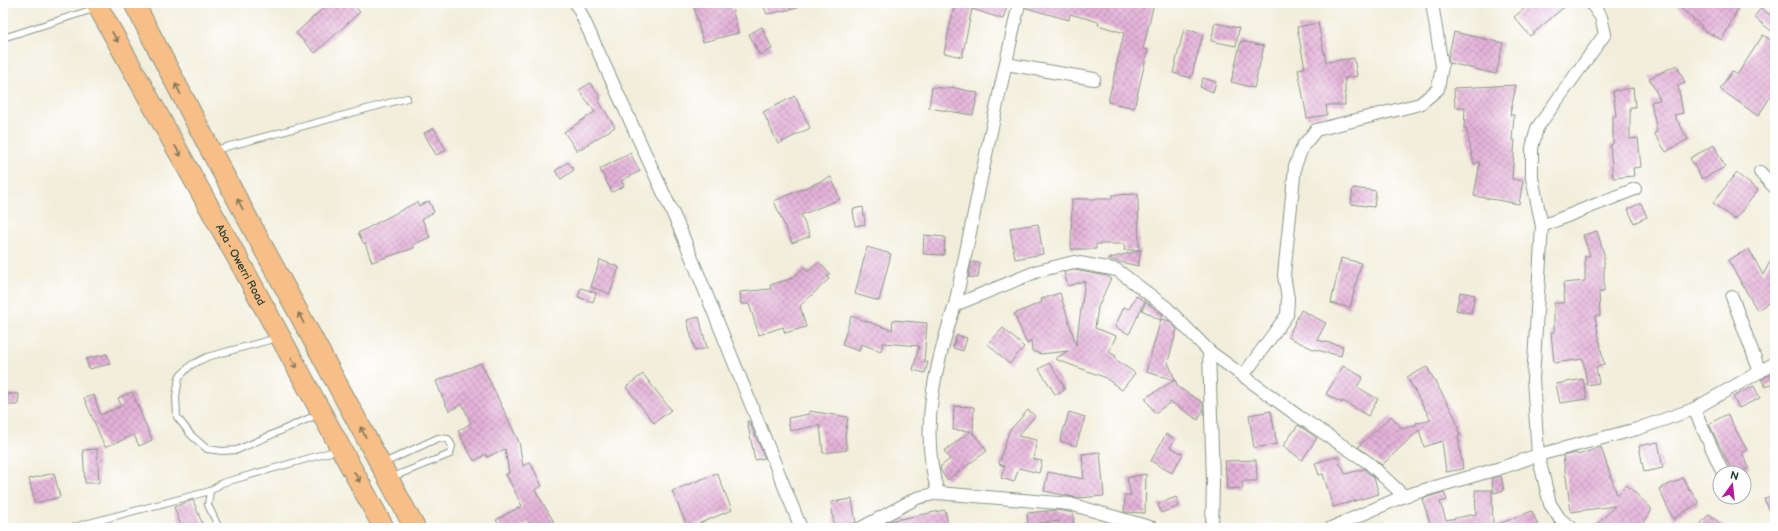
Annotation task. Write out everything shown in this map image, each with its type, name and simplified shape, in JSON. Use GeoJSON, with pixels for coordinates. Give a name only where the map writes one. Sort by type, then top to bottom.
{"type":"FeatureCollection","features":[{"type":"Feature","properties":{"kind":"highway"},"geometry":{"type":"LineString","coordinates":[[134,3],[211,151],[415,528]]}},
{"type":"Feature","properties":{"kind":"highway","name":"Aba - Owerri Road"},"geometry":{"type":"LineString","coordinates":[[97,5],[244,270],[384,528]]}},
{"type":"Feature","properties":{"kind":"highway"},"geometry":{"type":"LineString","coordinates":[[244,270],[270,260]]}},
{"type":"Feature","properties":{"kind":"street"},"geometry":{"type":"LineString","coordinates":[[576,3],[680,229],[801,528]]}},
{"type":"Feature","properties":{"kind":"street"},"geometry":{"type":"LineString","coordinates":[[938,493],[932,474],[929,439],[934,377],[955,305],[1019,3]]}},
{"type":"Feature","properties":{"kind":"street"},"geometry":{"type":"LineString","coordinates":[[1243,376],[1287,315],[1288,299],[1284,275],[1295,166],[1303,146],[1316,130],[1420,104],[1438,89],[1442,66],[1432,3]]}},
{"type":"Feature","properties":{"kind":"street"},"geometry":{"type":"LineString","coordinates":[[1572,528],[1560,519],[1550,504],[1538,455],[1533,379],[1542,226],[1532,178],[1532,148],[1538,128],[1605,34],[1601,17],[1591,3]]}},
{"type":"Feature","properties":{"kind":"street"},"geometry":{"type":"LineString","coordinates":[[1006,64],[1094,79]]}},
{"type":"Feature","properties":{"kind":"street"},"geometry":{"type":"LineString","coordinates":[[1760,172],[1775,188]]}},
{"type":"Feature","properties":{"kind":"street"},"geometry":{"type":"LineString","coordinates":[[1542,226],[1635,189]]}},
{"type":"Feature","properties":{"kind":"street"},"geometry":{"type":"LineString","coordinates":[[955,305],[1038,271],[1074,262],[1117,270],[1166,307],[1209,351],[1369,463],[1404,496]]}},
{"type":"Feature","properties":{"kind":"street"},"geometry":{"type":"LineString","coordinates":[[1732,297],[1760,372]]}},
{"type":"Feature","properties":{"kind":"street"},"geometry":{"type":"LineString","coordinates":[[1209,351],[1213,482],[1212,528]]}},
{"type":"Feature","properties":{"kind":"street"},"geometry":{"type":"LineString","coordinates":[[1331,528],[1404,496],[1504,467],[1538,455],[1637,429],[1694,409],[1775,363]]}},
{"type":"Feature","properties":{"kind":"street"},"geometry":{"type":"LineString","coordinates":[[1694,409],[1719,465]]}},
{"type":"Feature","properties":{"kind":"street"},"geometry":{"type":"LineString","coordinates":[[861,528],[917,498],[938,493],[1070,504],[1153,528]]}},
{"type":"Feature","properties":{"kind":"lane"},"geometry":{"type":"LineString","coordinates":[[3,38],[97,5]]}},
{"type":"Feature","properties":{"kind":"lane"},"geometry":{"type":"LineString","coordinates":[[211,151],[407,98]]}},
{"type":"Feature","properties":{"kind":"lane"},"geometry":{"type":"LineString","coordinates":[[280,337],[207,357],[191,364],[179,377],[176,397],[177,417],[191,435],[207,449],[222,451],[237,450],[322,413]]}},
{"type":"Feature","properties":{"kind":"lane"},"geometry":{"type":"LineString","coordinates":[[438,438],[448,439],[452,446],[450,454],[385,472],[438,438]]}},
{"type":"Feature","properties":{"kind":"lane"},"geometry":{"type":"LineString","coordinates":[[70,528],[210,491],[222,483],[341,449]]}},
{"type":"Feature","properties":{"kind":"lane"},"geometry":{"type":"LineString","coordinates":[[210,491],[208,505],[219,528]]}},
{"type":"Feature","properties":{"kind":"building"},"geometry":{"type":"Polygon","coordinates":[[[329,3],[352,3],[360,12],[315,53],[296,33],[329,3]]]}},
{"type":"Feature","properties":{"kind":"building"},"geometry":{"type":"Polygon","coordinates":[[[693,3],[731,3],[738,33],[703,42],[693,3]]]}},
{"type":"Feature","properties":{"kind":"building"},"geometry":{"type":"Polygon","coordinates":[[[762,3],[797,3],[798,8],[767,14],[762,3]]]}},
{"type":"Feature","properties":{"kind":"building"},"geometry":{"type":"Polygon","coordinates":[[[955,3],[1008,3],[1003,19],[972,9],[962,57],[944,53],[955,3]]]}},
{"type":"Feature","properties":{"kind":"building"},"geometry":{"type":"Polygon","coordinates":[[[1026,3],[1154,3],[1143,49],[1148,50],[1134,108],[1108,102],[1124,33],[1098,25],[1099,22],[1070,14],[1069,20],[1026,8],[1026,3]]]}},
{"type":"Feature","properties":{"kind":"building"},"geometry":{"type":"Polygon","coordinates":[[[1531,3],[1569,3],[1530,36],[1514,17],[1531,3]]]}},
{"type":"Feature","properties":{"kind":"building"},"geometry":{"type":"Polygon","coordinates":[[[1674,3],[1741,3],[1722,40],[1700,28],[1702,26],[1674,3]]]}},
{"type":"Feature","properties":{"kind":"building"},"geometry":{"type":"Polygon","coordinates":[[[1761,8],[1775,19],[1775,34],[1754,17],[1761,8]]]}},
{"type":"Feature","properties":{"kind":"building"},"geometry":{"type":"Polygon","coordinates":[[[1215,23],[1239,28],[1236,46],[1211,41],[1215,23]]]}},
{"type":"Feature","properties":{"kind":"building"},"geometry":{"type":"Polygon","coordinates":[[[1318,23],[1326,62],[1354,58],[1357,76],[1345,78],[1345,105],[1326,105],[1327,115],[1307,118],[1298,69],[1305,68],[1297,27],[1318,23]]]}},
{"type":"Feature","properties":{"kind":"building"},"geometry":{"type":"Polygon","coordinates":[[[762,27],[772,49],[759,55],[749,34],[762,27]]]}},
{"type":"Feature","properties":{"kind":"building"},"geometry":{"type":"Polygon","coordinates":[[[1184,29],[1203,34],[1191,78],[1173,73],[1184,29]]]}},
{"type":"Feature","properties":{"kind":"building"},"geometry":{"type":"Polygon","coordinates":[[[1454,32],[1503,43],[1496,74],[1449,63],[1448,58],[1454,32]]]}},
{"type":"Feature","properties":{"kind":"building"},"geometry":{"type":"Polygon","coordinates":[[[1763,35],[1775,43],[1775,90],[1758,116],[1720,89],[1732,71],[1737,75],[1763,35]]]}},
{"type":"Feature","properties":{"kind":"building"},"geometry":{"type":"Polygon","coordinates":[[[1241,41],[1264,46],[1254,88],[1231,82],[1241,41]]]}},
{"type":"Feature","properties":{"kind":"building"},"geometry":{"type":"Polygon","coordinates":[[[1677,65],[1685,83],[1678,86],[1683,113],[1674,115],[1688,139],[1666,152],[1654,133],[1657,132],[1651,102],[1660,100],[1649,78],[1677,65]]]}},
{"type":"Feature","properties":{"kind":"building"},"geometry":{"type":"Polygon","coordinates":[[[1203,78],[1216,82],[1213,92],[1200,87],[1203,78]]]}},
{"type":"Feature","properties":{"kind":"building"},"geometry":{"type":"Polygon","coordinates":[[[590,83],[601,98],[598,100],[615,127],[577,151],[564,132],[595,112],[579,90],[590,83]]]}},
{"type":"Feature","properties":{"kind":"building"},"geometry":{"type":"Polygon","coordinates":[[[1516,85],[1510,115],[1514,115],[1512,140],[1515,140],[1512,179],[1523,181],[1519,204],[1474,196],[1480,162],[1474,164],[1466,128],[1464,128],[1465,107],[1455,107],[1454,88],[1516,85]]]}},
{"type":"Feature","properties":{"kind":"building"},"geometry":{"type":"Polygon","coordinates":[[[932,87],[950,89],[951,87],[978,93],[973,115],[929,108],[932,87]]]}},
{"type":"Feature","properties":{"kind":"building"},"geometry":{"type":"Polygon","coordinates":[[[1633,88],[1635,107],[1630,107],[1630,139],[1638,138],[1641,167],[1633,168],[1634,176],[1613,178],[1610,145],[1613,144],[1613,116],[1616,116],[1613,91],[1633,88]]]}},
{"type":"Feature","properties":{"kind":"building"},"geometry":{"type":"Polygon","coordinates":[[[795,96],[810,128],[778,144],[763,112],[795,96]]]}},
{"type":"Feature","properties":{"kind":"building"},"geometry":{"type":"Polygon","coordinates":[[[434,128],[446,150],[436,155],[424,133],[434,128]]]}},
{"type":"Feature","properties":{"kind":"building"},"geometry":{"type":"Polygon","coordinates":[[[1714,145],[1725,167],[1702,179],[1690,158],[1714,145]]]}},
{"type":"Feature","properties":{"kind":"building"},"geometry":{"type":"Polygon","coordinates":[[[630,153],[640,171],[621,181],[624,186],[612,192],[600,169],[630,153]]]}},
{"type":"Feature","properties":{"kind":"building"},"geometry":{"type":"Polygon","coordinates":[[[568,162],[574,170],[561,179],[555,171],[568,162]]]}},
{"type":"Feature","properties":{"kind":"building"},"geometry":{"type":"Polygon","coordinates":[[[1736,173],[1758,190],[1735,220],[1713,203],[1736,173]]]}},
{"type":"Feature","properties":{"kind":"building"},"geometry":{"type":"Polygon","coordinates":[[[831,177],[840,199],[801,215],[810,236],[792,243],[774,201],[831,177]]]}},
{"type":"Feature","properties":{"kind":"building"},"geometry":{"type":"Polygon","coordinates":[[[1353,188],[1376,191],[1374,207],[1351,204],[1353,188]]]}},
{"type":"Feature","properties":{"kind":"building"},"geometry":{"type":"Polygon","coordinates":[[[1138,194],[1139,250],[1124,250],[1125,244],[1096,244],[1096,249],[1071,249],[1072,199],[1112,199],[1112,195],[1138,194]]]}},
{"type":"Feature","properties":{"kind":"building"},"geometry":{"type":"Polygon","coordinates":[[[429,201],[434,212],[422,219],[430,237],[413,245],[414,248],[372,262],[365,243],[364,244],[358,233],[417,202],[419,206],[429,201]]]}},
{"type":"Feature","properties":{"kind":"building"},"geometry":{"type":"Polygon","coordinates":[[[1641,203],[1647,217],[1634,223],[1628,209],[1641,203]]]}},
{"type":"Feature","properties":{"kind":"building"},"geometry":{"type":"Polygon","coordinates":[[[863,207],[865,224],[855,226],[853,209],[863,207]]]}},
{"type":"Feature","properties":{"kind":"building"},"geometry":{"type":"Polygon","coordinates":[[[1038,224],[1043,254],[1015,259],[1010,228],[1038,224]]]}},
{"type":"Feature","properties":{"kind":"building"},"geometry":{"type":"Polygon","coordinates":[[[1597,231],[1604,254],[1604,292],[1599,292],[1600,316],[1595,316],[1604,365],[1596,367],[1599,383],[1587,385],[1583,359],[1554,363],[1551,332],[1554,332],[1554,303],[1565,303],[1563,283],[1585,281],[1585,256],[1590,256],[1583,235],[1597,231]]]}},
{"type":"Feature","properties":{"kind":"building"},"geometry":{"type":"Polygon","coordinates":[[[924,235],[945,237],[944,255],[923,254],[924,235]]]}},
{"type":"Feature","properties":{"kind":"building"},"geometry":{"type":"Polygon","coordinates":[[[867,247],[891,254],[879,301],[855,294],[867,247]]]}},
{"type":"Feature","properties":{"kind":"building"},"geometry":{"type":"Polygon","coordinates":[[[1749,249],[1763,275],[1775,252],[1775,299],[1757,310],[1728,260],[1749,249]]]}},
{"type":"Feature","properties":{"kind":"building"},"geometry":{"type":"Polygon","coordinates":[[[1141,250],[1138,266],[1107,259],[1141,250]]]}},
{"type":"Feature","properties":{"kind":"building"},"geometry":{"type":"Polygon","coordinates":[[[1341,258],[1361,263],[1350,308],[1331,303],[1341,258]]]}},
{"type":"Feature","properties":{"kind":"building"},"geometry":{"type":"Polygon","coordinates":[[[600,260],[619,267],[610,294],[591,287],[600,260]]]}},
{"type":"Feature","properties":{"kind":"building"},"geometry":{"type":"Polygon","coordinates":[[[819,262],[830,274],[827,276],[829,279],[800,306],[806,327],[785,333],[783,327],[759,335],[749,304],[741,304],[740,292],[771,289],[770,285],[793,278],[804,267],[808,272],[819,262]]]}},
{"type":"Feature","properties":{"kind":"building"},"geometry":{"type":"Polygon","coordinates":[[[972,262],[980,263],[978,278],[968,277],[972,262]]]}},
{"type":"Feature","properties":{"kind":"building"},"geometry":{"type":"Polygon","coordinates":[[[1074,270],[1111,278],[1098,307],[1095,328],[1116,336],[1109,352],[1116,356],[1115,359],[1135,373],[1122,390],[1104,377],[1055,359],[1068,351],[1041,354],[1032,351],[1031,340],[1027,344],[1014,314],[1042,302],[1041,299],[1060,293],[1076,345],[1085,281],[1068,286],[1064,272],[1074,270]]]}},
{"type":"Feature","properties":{"kind":"building"},"geometry":{"type":"Polygon","coordinates":[[[581,288],[596,293],[593,302],[578,297],[581,288]]]}},
{"type":"Feature","properties":{"kind":"building"},"geometry":{"type":"Polygon","coordinates":[[[1460,292],[1475,295],[1471,313],[1456,310],[1460,292]]]}},
{"type":"Feature","properties":{"kind":"building"},"geometry":{"type":"Polygon","coordinates":[[[1136,296],[1145,301],[1129,334],[1115,327],[1124,307],[1129,309],[1136,296]]]}},
{"type":"Feature","properties":{"kind":"building"},"geometry":{"type":"Polygon","coordinates":[[[1146,302],[1163,315],[1160,320],[1142,310],[1146,302]]]}},
{"type":"Feature","properties":{"kind":"building"},"geometry":{"type":"Polygon","coordinates":[[[1301,310],[1326,323],[1317,340],[1343,346],[1341,356],[1313,349],[1288,337],[1301,310]]]}},
{"type":"Feature","properties":{"kind":"building"},"geometry":{"type":"Polygon","coordinates":[[[851,316],[892,330],[893,320],[927,323],[924,361],[928,362],[925,373],[913,370],[919,346],[883,343],[881,351],[861,344],[859,351],[842,345],[851,316]]]}},
{"type":"Feature","properties":{"kind":"building"},"geometry":{"type":"Polygon","coordinates":[[[699,317],[707,348],[695,351],[687,320],[699,317]]]}},
{"type":"Feature","properties":{"kind":"building"},"geometry":{"type":"Polygon","coordinates":[[[1161,319],[1170,321],[1177,329],[1168,362],[1178,387],[1203,403],[1203,411],[1198,420],[1171,402],[1155,413],[1145,398],[1175,380],[1146,372],[1161,319]]]}},
{"type":"Feature","properties":{"kind":"building"},"geometry":{"type":"Polygon","coordinates":[[[1003,328],[1024,347],[1009,364],[988,344],[1003,328]]]}},
{"type":"Feature","properties":{"kind":"building"},"geometry":{"type":"Polygon","coordinates":[[[957,335],[967,338],[963,351],[953,348],[957,335]]]}},
{"type":"Feature","properties":{"kind":"building"},"geometry":{"type":"Polygon","coordinates":[[[107,354],[110,364],[89,369],[86,359],[107,354]]]}},
{"type":"Feature","properties":{"kind":"building"},"geometry":{"type":"Polygon","coordinates":[[[481,363],[519,442],[523,466],[530,462],[542,486],[535,490],[554,522],[544,528],[534,528],[530,522],[518,528],[501,528],[496,520],[522,506],[506,474],[509,473],[505,449],[487,457],[486,454],[474,461],[458,431],[471,423],[462,404],[449,411],[436,381],[481,363]]]}},
{"type":"Feature","properties":{"kind":"building"},"geometry":{"type":"Polygon","coordinates":[[[1049,363],[1064,386],[1064,390],[1059,394],[1055,394],[1039,369],[1049,363]]]}},
{"type":"Feature","properties":{"kind":"building"},"geometry":{"type":"Polygon","coordinates":[[[1343,366],[1363,377],[1357,387],[1378,399],[1368,416],[1343,401],[1342,403],[1326,394],[1343,366]]]}},
{"type":"Feature","properties":{"kind":"building"},"geometry":{"type":"Polygon","coordinates":[[[1427,367],[1454,415],[1460,436],[1458,436],[1463,469],[1446,472],[1442,441],[1424,447],[1419,430],[1382,465],[1358,447],[1391,416],[1403,429],[1417,424],[1416,422],[1419,423],[1431,420],[1407,377],[1427,367]]]}},
{"type":"Feature","properties":{"kind":"building"},"geometry":{"type":"Polygon","coordinates":[[[1775,372],[1775,381],[1766,387],[1761,379],[1775,372]]]}},
{"type":"Feature","properties":{"kind":"building"},"geometry":{"type":"Polygon","coordinates":[[[643,374],[671,410],[654,423],[626,387],[643,374]]]}},
{"type":"Feature","properties":{"kind":"building"},"geometry":{"type":"Polygon","coordinates":[[[1583,379],[1587,399],[1560,403],[1556,384],[1583,379]]]}},
{"type":"Feature","properties":{"kind":"building"},"geometry":{"type":"Polygon","coordinates":[[[1754,386],[1760,398],[1739,408],[1733,397],[1754,386]]]}},
{"type":"Feature","properties":{"kind":"building"},"geometry":{"type":"Polygon","coordinates":[[[132,392],[152,440],[139,446],[134,435],[105,447],[84,398],[94,395],[100,415],[121,406],[118,398],[132,392]]]}},
{"type":"Feature","properties":{"kind":"building"},"geometry":{"type":"Polygon","coordinates":[[[3,394],[19,394],[18,405],[3,405],[3,394]]]}},
{"type":"Feature","properties":{"kind":"building"},"geometry":{"type":"Polygon","coordinates":[[[954,406],[974,407],[973,435],[974,434],[987,451],[947,480],[940,467],[950,459],[944,451],[971,431],[953,430],[954,406]]]}},
{"type":"Feature","properties":{"kind":"building"},"geometry":{"type":"Polygon","coordinates":[[[1028,410],[1035,416],[1018,436],[1037,440],[1033,459],[1042,461],[1039,473],[1019,468],[1014,482],[1001,478],[1005,466],[999,464],[1009,431],[1028,410]]]}},
{"type":"Feature","properties":{"kind":"building"},"geometry":{"type":"Polygon","coordinates":[[[809,411],[848,417],[845,436],[847,450],[823,453],[820,425],[790,431],[788,418],[809,414],[809,411]]]}},
{"type":"Feature","properties":{"kind":"building"},"geometry":{"type":"Polygon","coordinates":[[[1271,411],[1277,444],[1254,448],[1249,415],[1271,411]]]}},
{"type":"Feature","properties":{"kind":"building"},"geometry":{"type":"Polygon","coordinates":[[[1069,412],[1085,417],[1076,446],[1060,441],[1069,412]]]}},
{"type":"Feature","properties":{"kind":"building"},"geometry":{"type":"Polygon","coordinates":[[[1727,414],[1747,450],[1742,452],[1748,465],[1729,465],[1709,424],[1727,414]]]}},
{"type":"Feature","properties":{"kind":"building"},"geometry":{"type":"Polygon","coordinates":[[[747,421],[749,421],[765,458],[755,460],[747,421]]]}},
{"type":"Feature","properties":{"kind":"building"},"geometry":{"type":"Polygon","coordinates":[[[1298,425],[1317,438],[1302,460],[1283,446],[1298,425]]]}},
{"type":"Feature","properties":{"kind":"building"},"geometry":{"type":"Polygon","coordinates":[[[1166,434],[1175,439],[1170,447],[1183,454],[1172,473],[1151,461],[1166,434]]]}},
{"type":"Feature","properties":{"kind":"building"},"geometry":{"type":"Polygon","coordinates":[[[1658,442],[1663,468],[1644,472],[1639,446],[1658,442]]]}},
{"type":"Feature","properties":{"kind":"building"},"geometry":{"type":"Polygon","coordinates":[[[1601,447],[1617,495],[1627,485],[1651,508],[1651,511],[1641,528],[1593,528],[1615,506],[1571,512],[1563,456],[1577,453],[1578,455],[1601,447]]]}},
{"type":"Feature","properties":{"kind":"building"},"geometry":{"type":"Polygon","coordinates":[[[97,449],[99,483],[85,483],[83,450],[97,449]]]}},
{"type":"Feature","properties":{"kind":"building"},"geometry":{"type":"Polygon","coordinates":[[[1100,452],[1104,496],[1077,498],[1044,491],[1048,472],[1084,479],[1082,454],[1100,452]]]}},
{"type":"Feature","properties":{"kind":"building"},"geometry":{"type":"Polygon","coordinates":[[[1339,457],[1341,462],[1339,464],[1342,466],[1345,474],[1364,469],[1374,478],[1379,494],[1333,507],[1323,474],[1319,475],[1315,463],[1339,457]]]}},
{"type":"Feature","properties":{"kind":"building"},"geometry":{"type":"Polygon","coordinates":[[[1256,460],[1257,481],[1242,481],[1243,488],[1227,489],[1225,461],[1256,460]]]}},
{"type":"Feature","properties":{"kind":"building"},"geometry":{"type":"Polygon","coordinates":[[[54,473],[60,497],[35,503],[29,479],[54,473]]]}},
{"type":"Feature","properties":{"kind":"building"},"geometry":{"type":"Polygon","coordinates":[[[717,473],[732,510],[688,528],[672,491],[717,473]]]}},
{"type":"Feature","properties":{"kind":"building"},"geometry":{"type":"Polygon","coordinates":[[[1146,474],[1145,513],[1124,512],[1125,495],[1131,495],[1127,478],[1146,474]]]}},
{"type":"Feature","properties":{"kind":"building"},"geometry":{"type":"Polygon","coordinates":[[[1501,476],[1504,490],[1494,493],[1491,479],[1501,476]]]}},
{"type":"Feature","properties":{"kind":"building"},"geometry":{"type":"Polygon","coordinates":[[[1683,478],[1689,490],[1690,489],[1699,503],[1673,519],[1659,489],[1683,478]]]}},
{"type":"Feature","properties":{"kind":"building"},"geometry":{"type":"Polygon","coordinates":[[[1475,490],[1492,490],[1493,526],[1532,511],[1538,525],[1530,528],[1432,528],[1422,499],[1444,492],[1447,500],[1440,502],[1446,520],[1476,514],[1475,490]]]}},
{"type":"Feature","properties":{"kind":"building"},"geometry":{"type":"Polygon","coordinates":[[[1775,493],[1775,521],[1764,499],[1775,493]]]}},
{"type":"Feature","properties":{"kind":"building"},"geometry":{"type":"Polygon","coordinates":[[[1176,497],[1179,506],[1161,513],[1158,504],[1176,497]]]}},
{"type":"Feature","properties":{"kind":"building"},"geometry":{"type":"Polygon","coordinates":[[[852,499],[856,523],[834,526],[831,502],[852,499]]]}},
{"type":"Feature","properties":{"kind":"building"},"geometry":{"type":"Polygon","coordinates":[[[193,500],[204,528],[182,528],[174,507],[193,500]]]}},
{"type":"Feature","properties":{"kind":"building"},"geometry":{"type":"Polygon","coordinates":[[[945,510],[949,528],[880,528],[880,526],[890,521],[945,510]]]}},
{"type":"Feature","properties":{"kind":"building"},"geometry":{"type":"Polygon","coordinates":[[[1057,510],[1073,513],[1074,528],[1058,528],[1059,521],[1038,523],[1038,528],[1028,528],[1027,513],[1057,510]]]}},
{"type":"Feature","properties":{"kind":"building"},"geometry":{"type":"Polygon","coordinates":[[[1709,514],[1726,528],[1697,528],[1709,514]]]}}]}
